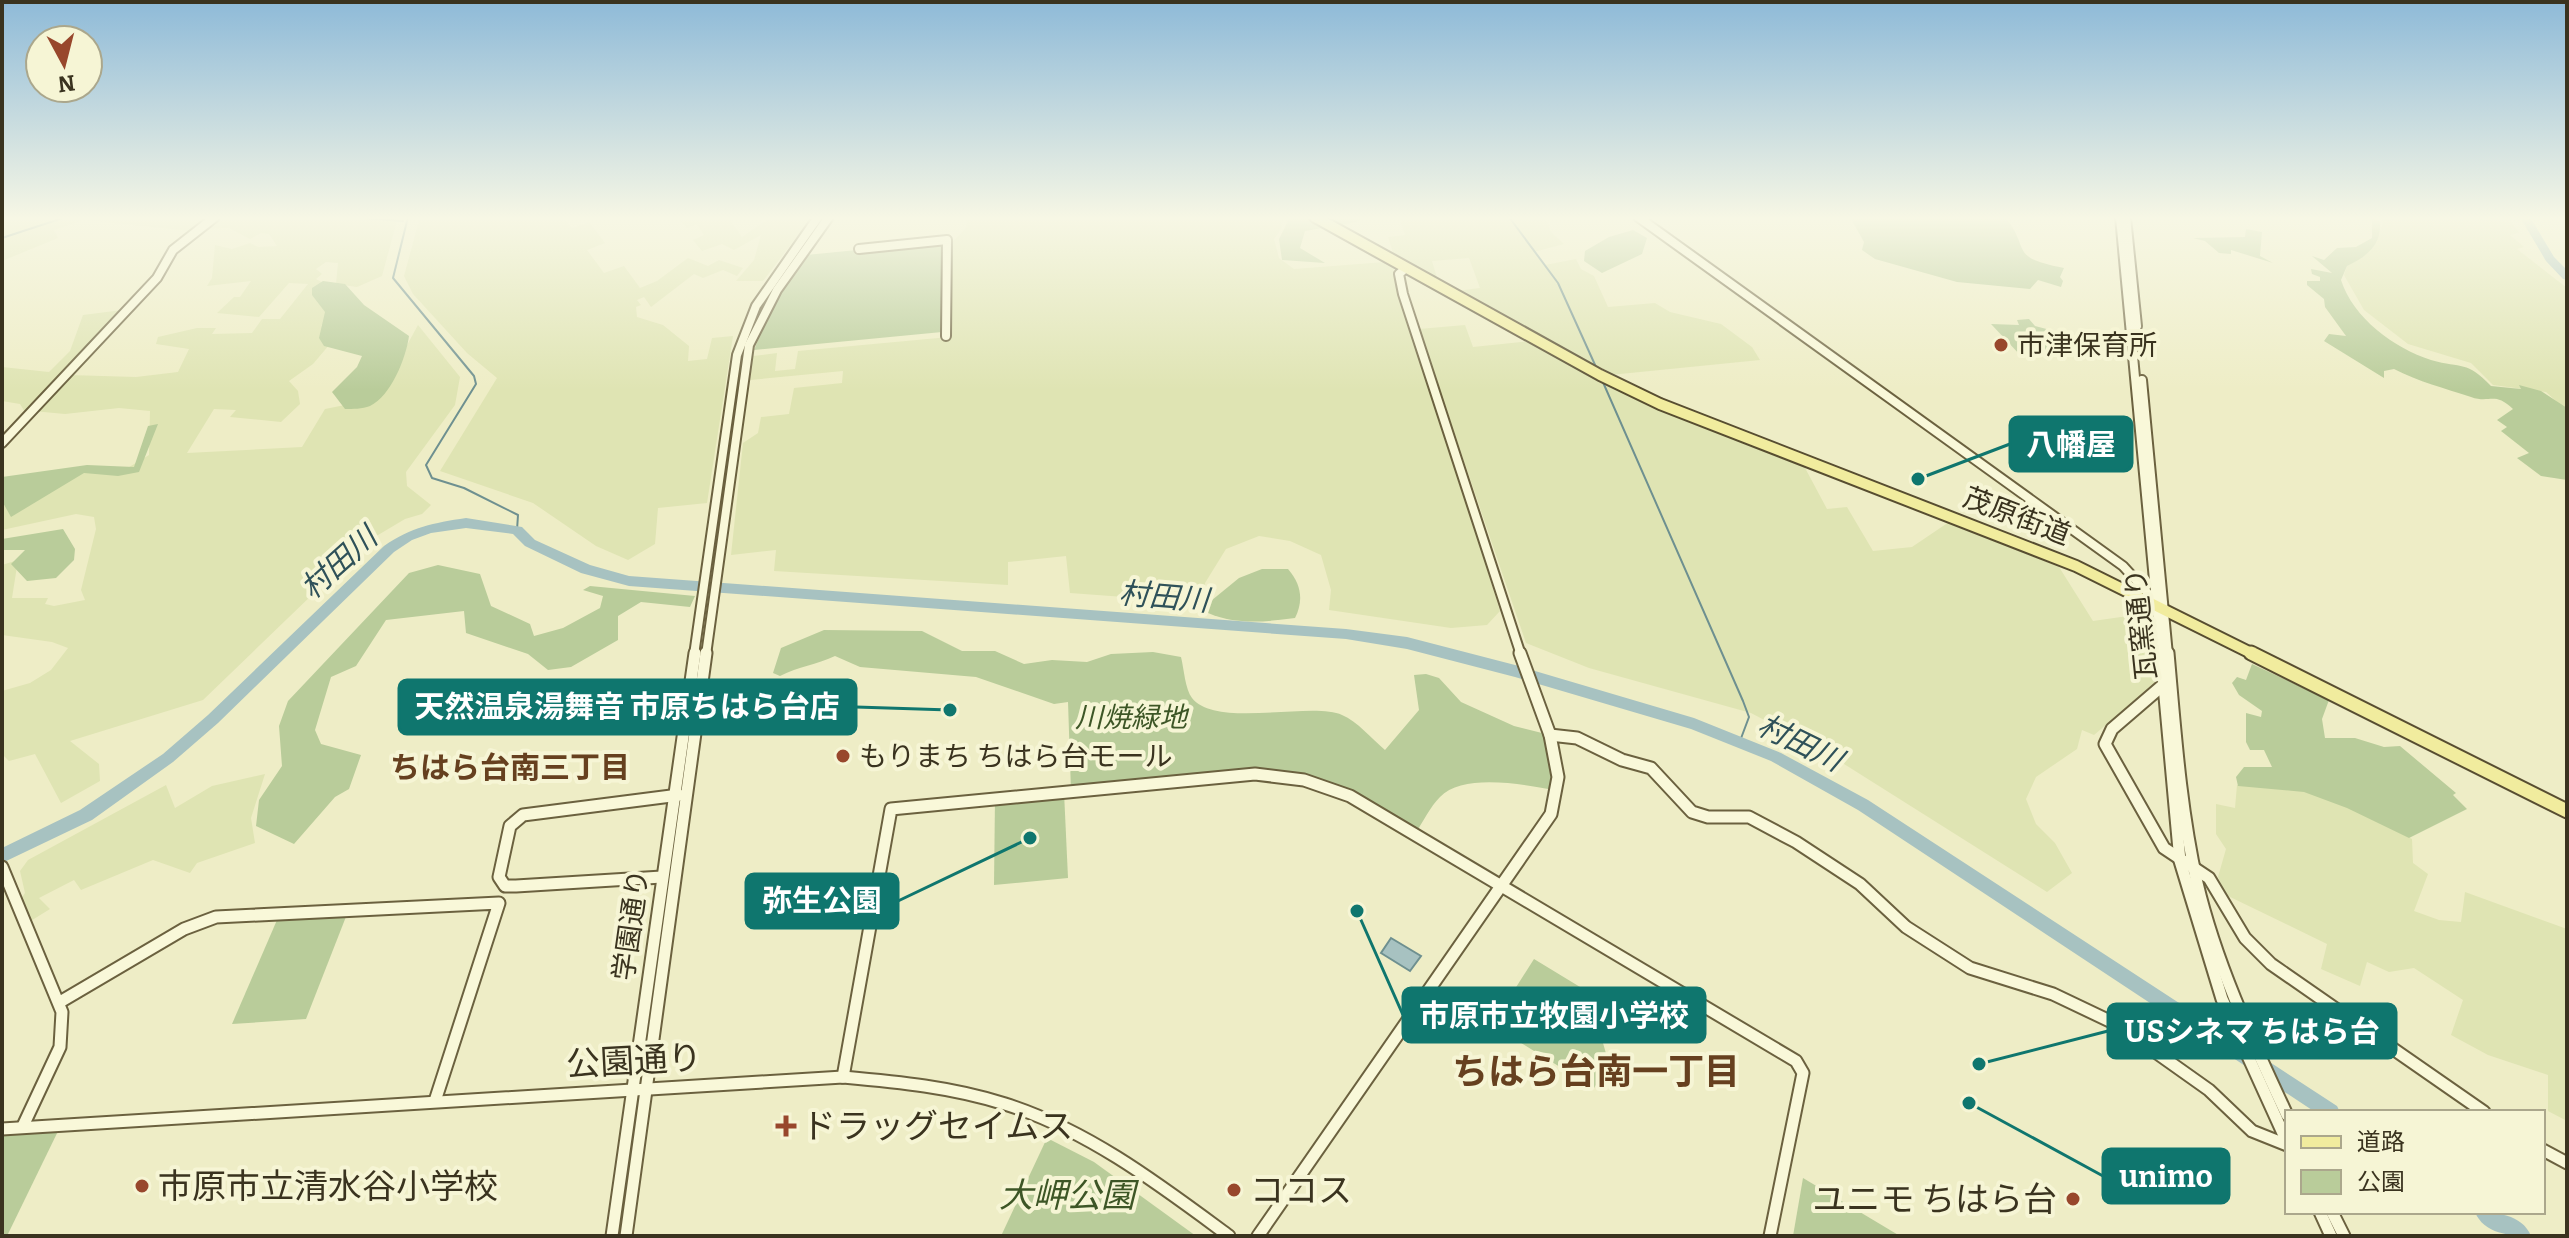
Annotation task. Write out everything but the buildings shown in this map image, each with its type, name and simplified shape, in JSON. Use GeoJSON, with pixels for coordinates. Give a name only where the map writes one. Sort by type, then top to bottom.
{"type":"FeatureCollection","features":[{"type":"Feature","properties":{"kind":"main road","name":"茂原街道"},"geometry":{"type":"LineString","coordinates":[[1418,275],[1600,375],[1660,404],[2004,536],[2161,606],[2567,811]]}},
{"type":"Feature","properties":{"kind":"street"},"geometry":{"type":"LineString","coordinates":[[2,443],[159,275]]}},
{"type":"Feature","properties":{"kind":"street"},"geometry":{"type":"LineString","coordinates":[[706,622],[707,565],[740,343],[756,306],[777,275]]}},
{"type":"Feature","properties":{"kind":"street"},"geometry":{"type":"LineString","coordinates":[[706,622],[719,566],[749,345],[767,305],[788,275]]}},
{"type":"Feature","properties":{"kind":"street"},"geometry":{"type":"LineString","coordinates":[[946,336],[947,275]]}},
{"type":"Feature","properties":{"kind":"street"},"geometry":{"type":"LineString","coordinates":[[1258,1236],[1551,814],[1558,777],[1550,735],[1518,648],[1399,275]]}},
{"type":"Feature","properties":{"kind":"street"},"geometry":{"type":"LineString","coordinates":[[1718,275],[2123,566],[2161,606]]}},
{"type":"Feature","properties":{"kind":"street","name":"瓦窯通り"},"geometry":{"type":"LineString","coordinates":[[2126,275],[2182,799],[2192,867],[2236,1018]]}},
{"type":"Feature","properties":{"kind":"street","name":"瓦窯通り"},"geometry":{"type":"LineString","coordinates":[[2131,275],[2161,606],[2162,686],[2180,861],[2197,925],[2236,1018]]}},
{"type":"Feature","properties":{"kind":"street","name":"学園通り"},"geometry":{"type":"LineString","coordinates":[[626,1236],[687,794],[706,622]]}},
{"type":"Feature","properties":{"kind":"street","name":"学園通り"},"geometry":{"type":"LineString","coordinates":[[612,1236],[673,796],[706,622]]}},
{"type":"Feature","properties":{"kind":"street"},"geometry":{"type":"LineString","coordinates":[[2162,686],[2112,729],[2105,744],[2162,844],[2180,861],[2209,878],[2245,938],[2271,964],[2481,1110]]}},
{"type":"Feature","properties":{"kind":"street"},"geometry":{"type":"LineString","coordinates":[[1550,735],[1577,738],[1622,760],[1651,768],[1692,812],[1708,817],[1732,814],[1749,817],[1796,842],[1860,884],[1906,927],[1970,968],[2053,994],[2116,1024],[2209,1090],[2252,1131],[2285,1142]]}},
{"type":"Feature","properties":{"kind":"street"},"geometry":{"type":"LineString","coordinates":[[843,1077],[887,816],[895,807],[1255,774],[1285,776],[1315,782],[1350,796],[1664,980],[1801,1067],[1802,1079],[1770,1236]]}},
{"type":"Feature","properties":{"kind":"street"},"geometry":{"type":"LineString","coordinates":[[662,877],[516,886],[500,883],[499,877],[510,826],[523,815],[687,794]]}},
{"type":"Feature","properties":{"kind":"street"},"geometry":{"type":"LineString","coordinates":[[3,869],[60,1002],[63,1027],[60,1047],[23,1126]]}},
{"type":"Feature","properties":{"kind":"street"},"geometry":{"type":"LineString","coordinates":[[60,1002],[206,920],[499,903],[435,1101]]}},
{"type":"Feature","properties":{"kind":"street"},"geometry":{"type":"LineString","coordinates":[[2236,1018],[2285,1138]]}},
{"type":"Feature","properties":{"kind":"street"},"geometry":{"type":"LineString","coordinates":[[2236,1018],[2285,1111]]}},
{"type":"Feature","properties":{"kind":"street","name":"公園通り"},"geometry":{"type":"LineString","coordinates":[[2,1129],[843,1077],[932,1084],[1008,1102],[1052,1119],[1114,1152],[1229,1236]]}},
{"type":"Feature","properties":{"kind":"street"},"geometry":{"type":"LineString","coordinates":[[2545,1151],[2567,1163]]}},
{"type":"Feature","properties":{"kind":"street"},"geometry":{"type":"LineString","coordinates":[[2321,1214],[2331,1236]]}},
{"type":"Feature","properties":{"kind":"street"},"geometry":{"type":"LineString","coordinates":[[2333,1214],[2344,1236]]}},
{"type":"Feature","properties":{"kind":"green space"},"geometry":{"type":"Polygon","coordinates":[[[212,275],[321,275],[316,279],[345,295],[345,306],[321,326],[341,331],[313,364],[289,381],[298,391],[300,404],[281,422],[230,417],[236,410],[214,409],[187,453],[302,447],[325,409],[360,402],[382,391],[418,325],[460,377],[455,405],[406,472],[407,486],[431,505],[422,514],[405,519],[368,541],[203,700],[70,741],[99,764],[100,781],[61,803],[35,754],[9,761],[2,754],[2,691],[30,683],[51,670],[68,648],[52,642],[2,635],[2,565],[18,560],[12,598],[48,598],[45,604],[54,606],[85,600],[81,590],[96,529],[94,517],[76,514],[2,530],[2,496],[82,471],[121,472],[149,455],[150,411],[119,408],[65,414],[33,411],[68,375],[136,377],[178,372],[189,349],[156,344],[158,337],[197,328],[216,328],[212,334],[252,333],[262,319],[280,319],[308,284],[289,283],[259,317],[217,313],[234,297],[240,297],[251,281],[207,286],[212,275]]]}},
{"type":"Feature","properties":{"kind":"green space"},"geometry":{"type":"Polygon","coordinates":[[[337,275],[382,275],[357,287],[336,284],[337,275]]]}},
{"type":"Feature","properties":{"kind":"green space"},"geometry":{"type":"Polygon","coordinates":[[[630,275],[640,288],[665,275],[693,275],[651,307],[644,297],[637,300],[641,305],[636,307],[637,317],[663,325],[689,346],[688,361],[707,359],[712,338],[733,336],[707,503],[658,508],[655,544],[628,560],[596,546],[533,503],[440,471],[497,378],[467,353],[413,294],[404,276],[630,275]]]}},
{"type":"Feature","properties":{"kind":"green space"},"geometry":{"type":"Polygon","coordinates":[[[741,275],[768,275],[763,281],[736,281],[741,275]]]}},
{"type":"Feature","properties":{"kind":"green space"},"geometry":{"type":"Polygon","coordinates":[[[792,275],[942,275],[942,332],[754,350],[774,300],[792,275]]]}},
{"type":"Feature","properties":{"kind":"green space"},"geometry":{"type":"Polygon","coordinates":[[[948,275],[1395,275],[1500,611],[1487,625],[1451,628],[1329,610],[1331,590],[1321,555],[1290,541],[1259,536],[1226,549],[1205,583],[1206,603],[1070,593],[1066,556],[1008,562],[1008,585],[774,571],[776,550],[731,555],[743,443],[758,433],[761,417],[789,414],[794,388],[842,383],[843,371],[750,380],[753,356],[777,353],[775,371],[795,369],[798,351],[949,337],[948,275]]]}},
{"type":"Feature","properties":{"kind":"green space"},"geometry":{"type":"Polygon","coordinates":[[[1475,275],[1592,275],[1608,307],[1655,303],[1670,312],[1721,324],[1752,347],[1760,360],[1610,375],[1456,291],[1480,288],[1475,275]]]}},
{"type":"Feature","properties":{"kind":"green space"},"geometry":{"type":"Polygon","coordinates":[[[1931,275],[2061,275],[2063,281],[2061,287],[2038,280],[2030,289],[1957,282],[1931,275]]]}},
{"type":"Feature","properties":{"kind":"green space"},"geometry":{"type":"Polygon","coordinates":[[[2314,275],[2343,275],[2341,280],[2355,307],[2377,330],[2403,348],[2431,360],[2469,369],[2491,386],[2521,389],[2519,385],[2541,391],[2567,408],[2567,480],[2541,476],[2517,458],[2529,453],[2501,431],[2507,427],[2497,420],[2513,409],[2507,404],[2496,399],[2471,397],[2394,369],[2384,371],[2384,378],[2324,341],[2329,334],[2346,336],[2325,307],[2324,299],[2307,285],[2307,281],[2320,281],[2320,277],[2314,275]]]}},
{"type":"Feature","properties":{"kind":"green space"},"geometry":{"type":"Polygon","coordinates":[[[2344,275],[2550,275],[2567,288],[2567,411],[2546,392],[2493,385],[2471,363],[2408,344],[2364,310],[2344,275]]]}},
{"type":"Feature","properties":{"kind":"green space"},"geometry":{"type":"Polygon","coordinates":[[[323,281],[345,284],[364,305],[409,336],[405,355],[391,385],[370,406],[345,409],[332,392],[357,367],[362,356],[324,346],[319,338],[325,312],[312,295],[312,288],[323,281]]]}},
{"type":"Feature","properties":{"kind":"green space"},"geometry":{"type":"Polygon","coordinates":[[[122,310],[25,412],[20,404],[2,401],[2,367],[49,372],[70,351],[83,315],[122,310]]]}},
{"type":"Feature","properties":{"kind":"green space"},"geometry":{"type":"Polygon","coordinates":[[[2029,319],[2035,326],[2058,332],[2072,350],[2021,356],[1991,324],[2019,325],[2017,320],[2029,319]]]}},
{"type":"Feature","properties":{"kind":"green space"},"geometry":{"type":"Polygon","coordinates":[[[1465,325],[1473,347],[1530,341],[1657,409],[1804,466],[1827,509],[1847,507],[1873,551],[1912,547],[1949,522],[2059,567],[2093,621],[2128,616],[2151,651],[2155,683],[2094,735],[2082,730],[2077,749],[2036,777],[2026,799],[2036,824],[2055,843],[2072,873],[2047,892],[1825,752],[1751,713],[1589,668],[1526,643],[1419,329],[1465,325]]]}},
{"type":"Feature","properties":{"kind":"green space"},"geometry":{"type":"Polygon","coordinates":[[[158,424],[139,472],[118,476],[84,473],[11,517],[2,501],[2,477],[87,465],[134,467],[148,426],[158,424]]]}},
{"type":"Feature","properties":{"kind":"green space"},"geometry":{"type":"Polygon","coordinates":[[[63,529],[75,549],[74,560],[56,578],[27,581],[11,564],[25,550],[2,550],[2,539],[63,529]]]}},
{"type":"Feature","properties":{"kind":"green space"},"geometry":{"type":"Polygon","coordinates":[[[438,565],[480,574],[491,606],[530,624],[534,636],[563,628],[600,608],[603,596],[583,590],[590,586],[695,596],[690,607],[641,602],[618,616],[618,640],[571,667],[548,670],[528,654],[466,633],[464,611],[386,620],[356,666],[331,677],[315,730],[321,744],[361,755],[349,789],[335,797],[294,844],[256,826],[259,800],[282,766],[279,726],[288,701],[409,573],[438,565]]]}},
{"type":"Feature","properties":{"kind":"green space"},"geometry":{"type":"Polygon","coordinates":[[[1262,569],[1288,569],[1298,586],[1300,599],[1295,618],[1240,621],[1208,613],[1206,605],[1239,578],[1262,569]]]}},
{"type":"Feature","properties":{"kind":"green space","name":"川焼緑地"},"geometry":{"type":"Polygon","coordinates":[[[824,630],[922,631],[962,651],[995,651],[1024,664],[1052,660],[1087,662],[1111,654],[1153,652],[1181,657],[1190,694],[1204,707],[1221,712],[1309,711],[1342,715],[1385,750],[1419,710],[1414,675],[1426,674],[1439,678],[1461,702],[1514,726],[1550,735],[1558,791],[1496,782],[1450,789],[1440,797],[1415,834],[1343,793],[1255,774],[1071,791],[1068,702],[1054,704],[976,677],[860,667],[835,656],[780,676],[773,673],[781,648],[824,630]]]}},
{"type":"Feature","properties":{"kind":"green space"},"geometry":{"type":"Polygon","coordinates":[[[2252,664],[2329,700],[2322,719],[2325,738],[2355,738],[2384,747],[2400,746],[2456,793],[2453,795],[2467,809],[2409,838],[2347,808],[2304,792],[2238,786],[2236,777],[2244,767],[2272,767],[2264,750],[2250,750],[2246,742],[2246,713],[2261,717],[2262,711],[2239,695],[2232,683],[2237,677],[2246,680],[2252,664]]]}},
{"type":"Feature","properties":{"kind":"green space"},"geometry":{"type":"Polygon","coordinates":[[[265,774],[251,818],[255,843],[197,863],[190,873],[153,860],[81,890],[74,880],[39,898],[50,909],[29,922],[21,899],[25,893],[20,871],[28,860],[166,785],[175,808],[212,786],[265,774]]]}},
{"type":"Feature","properties":{"kind":"green space"},"geometry":{"type":"Polygon","coordinates":[[[2237,785],[2279,786],[2307,792],[2345,806],[2412,839],[2413,863],[2428,874],[2414,911],[2439,920],[2461,922],[2465,892],[2567,929],[2567,1121],[2548,1111],[2548,1075],[2488,1055],[2451,1035],[2463,1000],[2414,968],[2389,972],[2367,962],[2360,986],[2321,969],[2327,944],[2226,895],[2218,877],[2226,849],[2216,834],[2216,804],[2235,808],[2237,785]]]}},
{"type":"Feature","properties":{"kind":"green space"},"geometry":{"type":"Polygon","coordinates":[[[1064,792],[1068,878],[994,885],[995,798],[1064,792]]]}},
{"type":"Feature","properties":{"kind":"green space"},"geometry":{"type":"Polygon","coordinates":[[[349,909],[306,1019],[232,1024],[280,913],[349,909]]]}},
{"type":"Feature","properties":{"kind":"green space"},"geometry":{"type":"Polygon","coordinates":[[[1534,959],[1613,1007],[1599,1029],[1609,1064],[1594,1088],[1492,1025],[1534,959]]]}},
{"type":"Feature","properties":{"kind":"green space"},"geometry":{"type":"Polygon","coordinates":[[[62,1123],[7,1236],[2,1236],[2,1130],[62,1123]]]}},
{"type":"Feature","properties":{"kind":"green space","name":"大岬公園"},"geometry":{"type":"Polygon","coordinates":[[[1047,1138],[1094,1162],[1196,1236],[1001,1236],[1047,1138]]]}},
{"type":"Feature","properties":{"kind":"green space"},"geometry":{"type":"Polygon","coordinates":[[[1803,1178],[1900,1236],[1793,1236],[1803,1178]]]}},
{"type":"Feature","properties":{"kind":"water"},"geometry":{"type":"Polygon","coordinates":[[[1391,938],[1421,956],[1410,971],[1381,953],[1391,938]]]}},
{"type":"Feature","properties":{"kind":"waterway"},"geometry":{"type":"LineString","coordinates":[[394,275],[393,278],[474,376],[476,384],[426,465],[432,478],[464,488],[518,515],[517,530]]}},
{"type":"Feature","properties":{"kind":"waterway"},"geometry":{"type":"LineString","coordinates":[[1552,275],[1596,367]]}},
{"type":"Feature","properties":{"kind":"waterway"},"geometry":{"type":"LineString","coordinates":[[1602,380],[1743,701],[1749,717],[1740,741]]}},
{"type":"Feature","properties":{"kind":"waterway","name":"村田川"},"geometry":{"type":"LineString","coordinates":[[2,856],[86,815],[168,758],[213,719],[389,549],[429,528],[466,523],[517,530],[530,543],[586,569],[629,581],[1346,634],[1407,643],[1694,724],[1776,757],[1863,805],[2328,1110]]}},
{"type":"Feature","properties":{"kind":"waterway","name":"村田川"},"geometry":{"type":"LineString","coordinates":[[2487,1214],[2521,1236]]}},
{"type":"Feature","properties":{"kind":"place","name":"市津保育所"},"geometry":{"type":"Point","coordinates":[2001,345]}},
{"type":"Feature","properties":{"kind":"place","name":"八幡屋"},"geometry":{"type":"Point","coordinates":[1918,479]}},
{"type":"Feature","properties":{"kind":"place","name":"天然温泉湯舞音 市原ちはら台店"},"geometry":{"type":"Point","coordinates":[950,710]}},
{"type":"Feature","properties":{"kind":"place","name":"もりまち ちはら台モール"},"geometry":{"type":"Point","coordinates":[843,756]}},
{"type":"Feature","properties":{"kind":"place","name":"弥生公園"},"geometry":{"type":"Point","coordinates":[1030,838]}},
{"type":"Feature","properties":{"kind":"place","name":"市原市立牧園小学校"},"geometry":{"type":"Point","coordinates":[1357,911]}},
{"type":"Feature","properties":{"kind":"place","name":"USシネマ ちはら台"},"geometry":{"type":"Point","coordinates":[1979,1064]}},
{"type":"Feature","properties":{"kind":"place","name":"unimo"},"geometry":{"type":"Point","coordinates":[1969,1103]}},
{"type":"Feature","properties":{"kind":"place","name":"ドラッグセイムス"},"geometry":{"type":"Point","coordinates":[786,1126]}},
{"type":"Feature","properties":{"kind":"place","name":"市原市立清水谷小学校"},"geometry":{"type":"Point","coordinates":[142,1186]}},
{"type":"Feature","properties":{"kind":"place","name":"ココス"},"geometry":{"type":"Point","coordinates":[1234,1190]}},
{"type":"Feature","properties":{"kind":"place","name":"ユニモ ちはら台"},"geometry":{"type":"Point","coordinates":[2073,1199]}},
{"type":"Feature","properties":{"kind":"district","name":"ちはら台南三丁目"},"geometry":{"type":"Point","coordinates":[510,768]}},
{"type":"Feature","properties":{"kind":"district","name":"ちはら台南一丁目"},"geometry":{"type":"Point","coordinates":[1596,1072]}}]}
